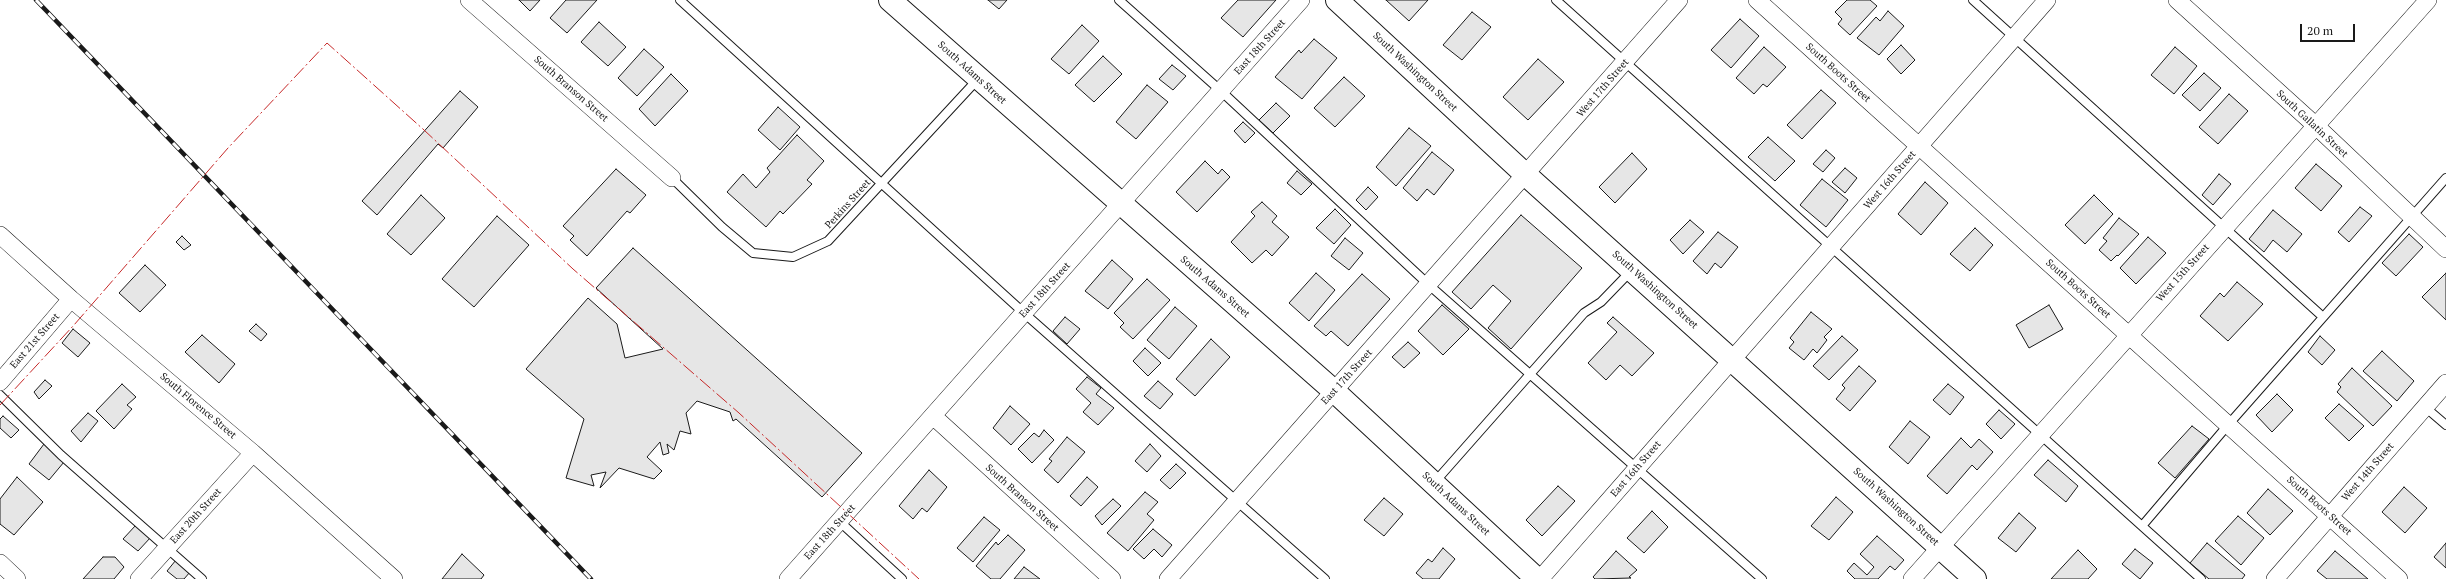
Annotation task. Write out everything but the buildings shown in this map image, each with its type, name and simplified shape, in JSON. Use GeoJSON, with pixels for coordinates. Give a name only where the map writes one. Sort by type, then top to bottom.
{"type":"FeatureCollection","features":[{"type":"Feature","properties":{"kind":"main road","name":"South Adams Street"},"geometry":{"type":"LineString","coordinates":[[890,0],[1334,391],[1537,579]]}},
{"type":"Feature","properties":{"kind":"main road","name":"South Washington Street"},"geometry":{"type":"LineString","coordinates":[[1337,0],[1526,175],[1975,579]]}},
{"type":"Feature","properties":{"kind":"street","name":"South Branson Street"},"geometry":{"type":"LineString","coordinates":[[469,0],[672,178]]}},
{"type":"Feature","properties":{"kind":"street","name":"East 18th Street"},"geometry":{"type":"LineString","coordinates":[[788,579],[1301,0]]}},
{"type":"Feature","properties":{"kind":"street","name":"West 17th Street"},"geometry":{"type":"LineString","coordinates":[[1526,175],[1679,0]]}},
{"type":"Feature","properties":{"kind":"street","name":"South Boots Street"},"geometry":{"type":"LineString","coordinates":[[1757,0],[2399,579]]}},
{"type":"Feature","properties":{"kind":"street","name":"West 16th Street"},"geometry":{"type":"LineString","coordinates":[[1732,359],[2047,0]]}},
{"type":"Feature","properties":{"kind":"street","name":"South Gallatin Street"},"geometry":{"type":"LineString","coordinates":[[2177,0],[2315,125],[2446,249]]}},
{"type":"Feature","properties":{"kind":"street","name":"West 15th Street"},"geometry":{"type":"LineString","coordinates":[[1912,579],[2128,334],[2428,0]]}},
{"type":"Feature","properties":{"kind":"street","name":"East 17th Street"},"geometry":{"type":"LineString","coordinates":[[1168,579],[1526,175]]}},
{"type":"Feature","properties":{"kind":"street","name":"South Florence Street"},"geometry":{"type":"LineString","coordinates":[[0,236],[71,300],[253,453],[394,579]]}},
{"type":"Feature","properties":{"kind":"street","name":"East 21st Street"},"geometry":{"type":"LineString","coordinates":[[0,382],[71,300]]}},
{"type":"Feature","properties":{"kind":"street","name":"East 16th Street"},"geometry":{"type":"LineString","coordinates":[[1540,579],[1732,359]]}},
{"type":"Feature","properties":{"kind":"street","name":"West 14th Street"},"geometry":{"type":"LineString","coordinates":[[2275,579],[2446,383]]}},
{"type":"Feature","properties":{"kind":"street","name":"South Branson Street"},"geometry":{"type":"LineString","coordinates":[[933,416],[1112,579]]}},
{"type":"Feature","properties":{"kind":"street","name":"East 20th Street"},"geometry":{"type":"LineString","coordinates":[[139,579],[253,453]]}},
{"type":"Feature","properties":{"kind":"street"},"geometry":{"type":"LineString","coordinates":[[0,563],[17,579]]}},
{"type":"Feature","properties":{"kind":"lane"},"geometry":{"type":"LineString","coordinates":[[680,0],[1024,313],[1326,579]]}},
{"type":"Feature","properties":{"kind":"lane"},"geometry":{"type":"LineString","coordinates":[[1119,0],[1221,91],[1429,285],[1638,467],[1762,579]]}},
{"type":"Feature","properties":{"kind":"lane"},"geometry":{"type":"LineString","coordinates":[[1556,0],[2041,433],[2201,579]]}},
{"type":"Feature","properties":{"kind":"lane"},"geometry":{"type":"LineString","coordinates":[[1973,0],[2323,317]]}},
{"type":"Feature","properties":{"kind":"lane","name":"Perkins Street"},"geometry":{"type":"LineString","coordinates":[[672,178],[722,227],[753,253],[793,257],[828,241],[978,78]]}},
{"type":"Feature","properties":{"kind":"lane"},"geometry":{"type":"LineString","coordinates":[[2142,526],[2228,425],[2446,178]]}},
{"type":"Feature","properties":{"kind":"lane"},"geometry":{"type":"LineString","coordinates":[[1433,484],[1584,313],[1601,302],[1632,270]]}},
{"type":"Feature","properties":{"kind":"lane"},"geometry":{"type":"LineString","coordinates":[[0,395],[61,455],[168,547],[202,579]]}},
{"type":"Feature","properties":{"kind":"lane"},"geometry":{"type":"LineString","coordinates":[[2425,407],[2446,426]]}},
{"type":"Feature","properties":{"kind":"lane"},"geometry":{"type":"LineString","coordinates":[[839,522],[902,579]]}},
{"type":"Feature","properties":{"kind":"railway"},"geometry":{"type":"LineString","coordinates":[[36,0],[591,579]]}},
{"type":"Feature","properties":{"kind":"power"},"geometry":{"type":"LineString","coordinates":[[0,405],[74,325],[228,148],[327,43],[424,130],[573,269],[739,413],[919,579]]}}]}
